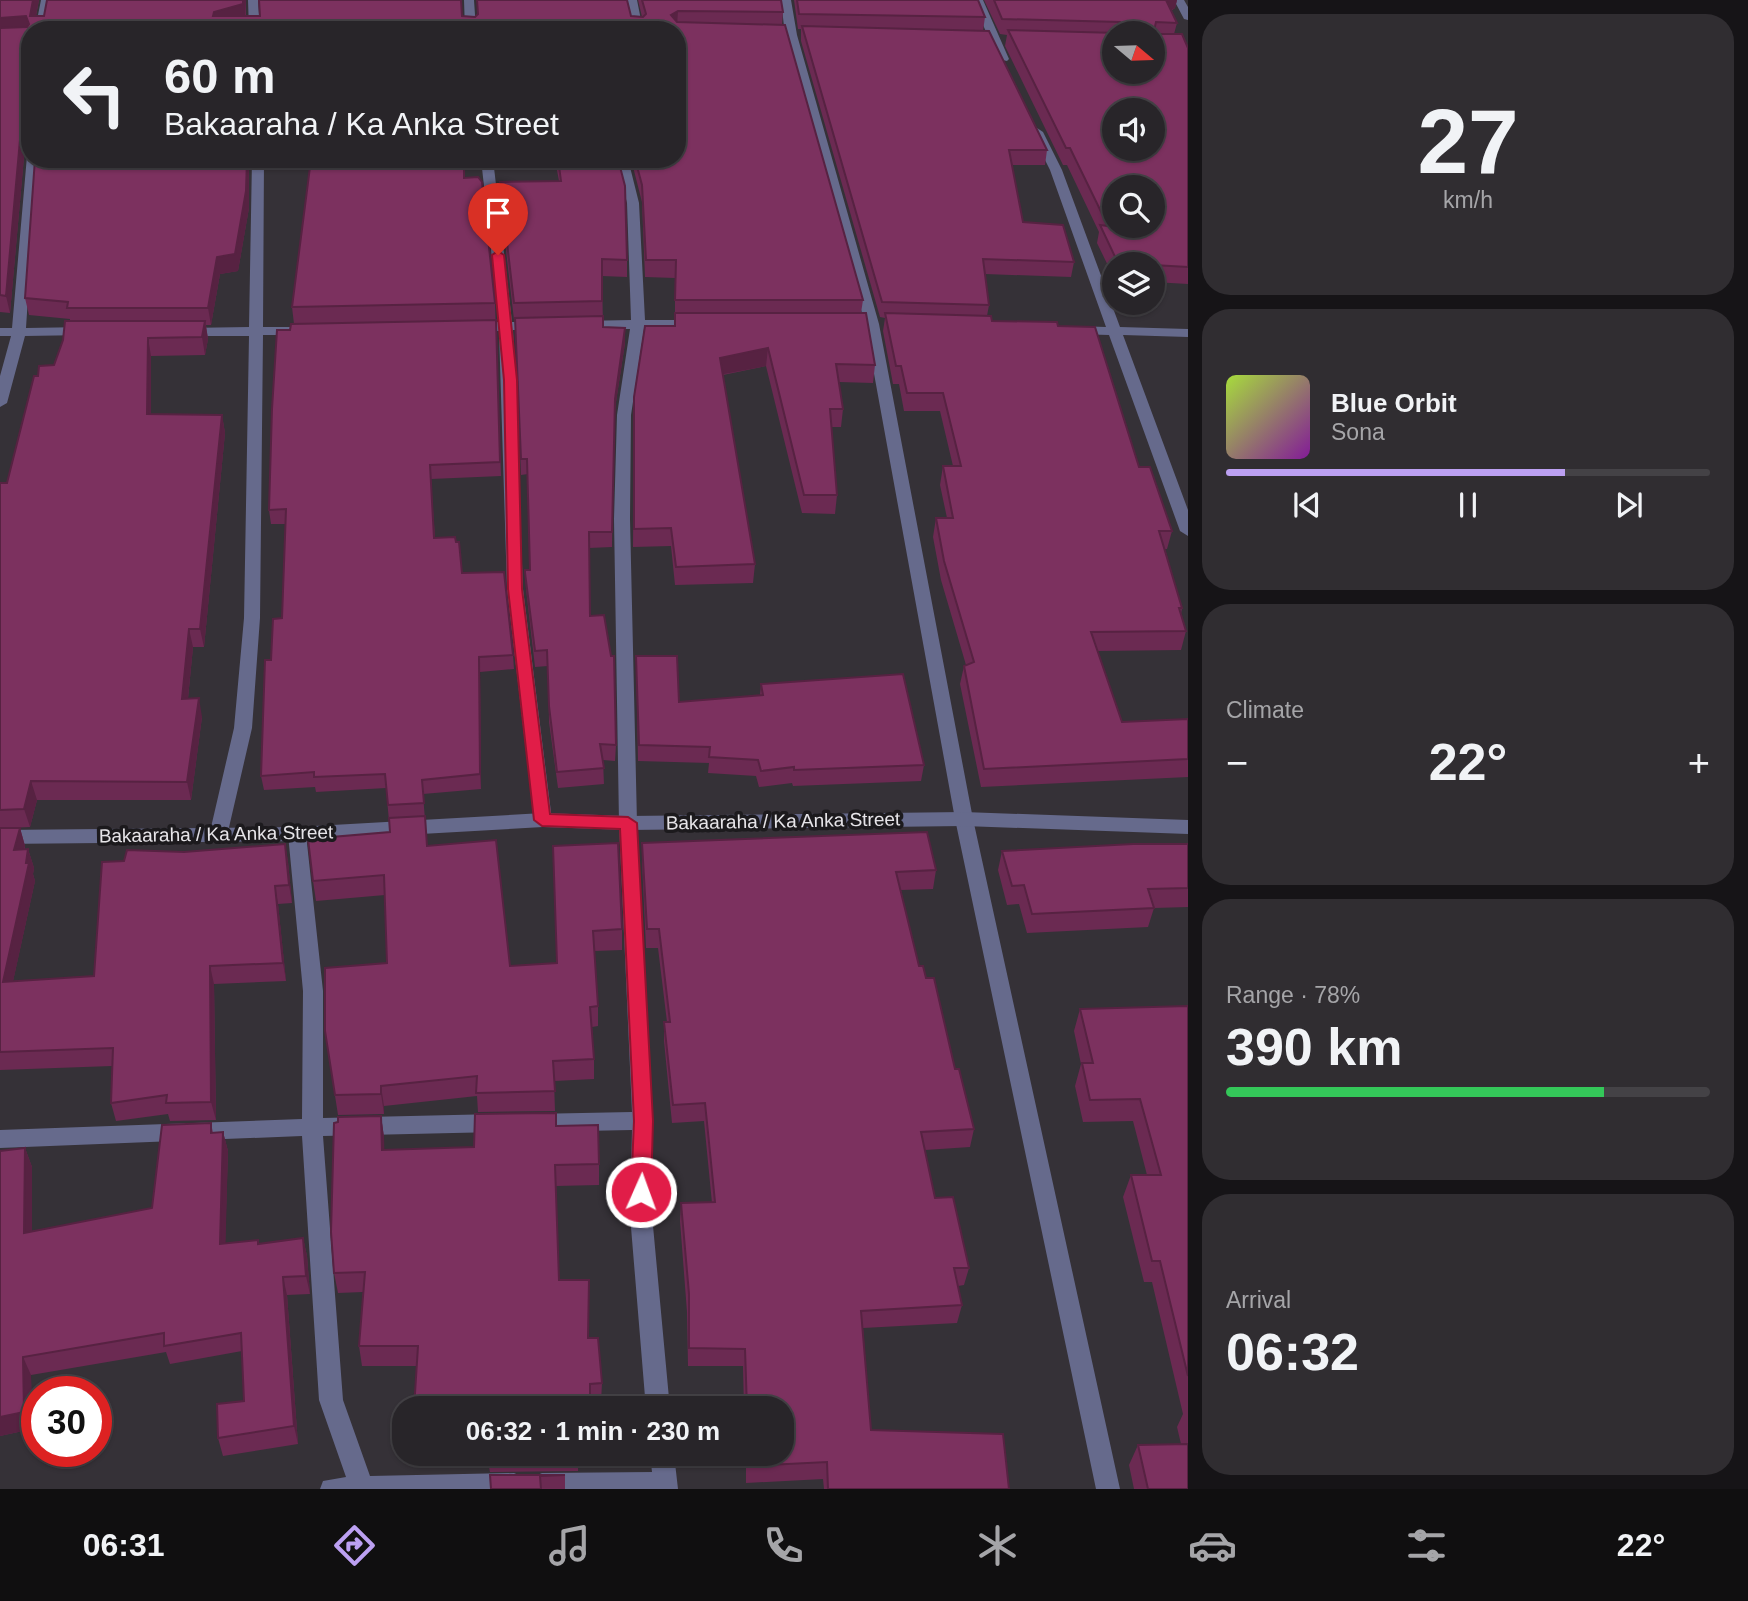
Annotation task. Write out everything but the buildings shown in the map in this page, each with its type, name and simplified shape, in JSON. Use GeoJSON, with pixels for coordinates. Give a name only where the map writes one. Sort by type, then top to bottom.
{"type":"FeatureCollection","features":[{"type":"Feature","properties":{"kind":"street"},"geometry":{"type":"LineString","coordinates":[[42,21],[47,0]]}},
{"type":"Feature","properties":{"kind":"street"},"geometry":{"type":"LineString","coordinates":[[251,21],[254,0]]}},
{"type":"Feature","properties":{"kind":"street"},"geometry":{"type":"LineString","coordinates":[[469,0],[470,21]]}},
{"type":"Feature","properties":{"kind":"street"},"geometry":{"type":"LineString","coordinates":[[632,0],[636,21]]}},
{"type":"Feature","properties":{"kind":"street"},"geometry":{"type":"LineString","coordinates":[[786,0],[791,35],[872,324],[964,819],[1108,1489]]}},
{"type":"Feature","properties":{"kind":"street"},"geometry":{"type":"LineString","coordinates":[[978,0],[986,39],[1010,75]]}},
{"type":"Feature","properties":{"kind":"street"},"geometry":{"type":"LineString","coordinates":[[1179,0],[1188,17]]}},
{"type":"Feature","properties":{"kind":"street"},"geometry":{"type":"LineString","coordinates":[[986,39],[1007,39]]}},
{"type":"Feature","properties":{"kind":"street"},"geometry":{"type":"LineString","coordinates":[[1033,122],[1056,170],[1188,531]]}},
{"type":"Feature","properties":{"kind":"street"},"geometry":{"type":"LineString","coordinates":[[0,403],[19,331],[30,168]]}},
{"type":"Feature","properties":{"kind":"street"},"geometry":{"type":"LineString","coordinates":[[218,836],[243,728],[252,618],[258,168]]}},
{"type":"Feature","properties":{"kind":"street"},"geometry":{"type":"LineString","coordinates":[[488,168],[506,326],[515,589],[542,820]]}},
{"type":"Feature","properties":{"kind":"street"},"geometry":{"type":"LineString","coordinates":[[624,168],[633,203],[638,324],[624,415],[628,823],[643,1121],[641,1215],[657,1396]]}},
{"type":"Feature","properties":{"kind":"street"},"geometry":{"type":"LineString","coordinates":[[451,327],[707,324]]}},
{"type":"Feature","properties":{"kind":"street"},"geometry":{"type":"LineString","coordinates":[[1061,330],[1188,333]]}},
{"type":"Feature","properties":{"kind":"street"},"geometry":{"type":"LineString","coordinates":[[0,332],[103,331]]}},
{"type":"Feature","properties":{"kind":"street"},"geometry":{"type":"LineString","coordinates":[[173,332],[312,331]]}},
{"type":"Feature","properties":{"kind":"street","name":"Bakaaraha / Ka Anka Street"},"geometry":{"type":"LineString","coordinates":[[0,837],[297,834],[542,820],[628,823],[964,819],[1188,827]]}},
{"type":"Feature","properties":{"kind":"street"},"geometry":{"type":"LineString","coordinates":[[297,834],[313,990],[312,1127],[331,1400],[362,1487]]}},
{"type":"Feature","properties":{"kind":"street"},"geometry":{"type":"LineString","coordinates":[[0,1139],[312,1127],[643,1121]]}},
{"type":"Feature","properties":{"kind":"street"},"geometry":{"type":"LineString","coordinates":[[332,1489],[666,1486],[664,1466]]}},
{"type":"Feature","properties":{"kind":"route"},"geometry":{"type":"LineString","coordinates":[[498,255],[510,380],[515,589],[542,820],[628,823],[643,1121],[641,1192]]}}]}
